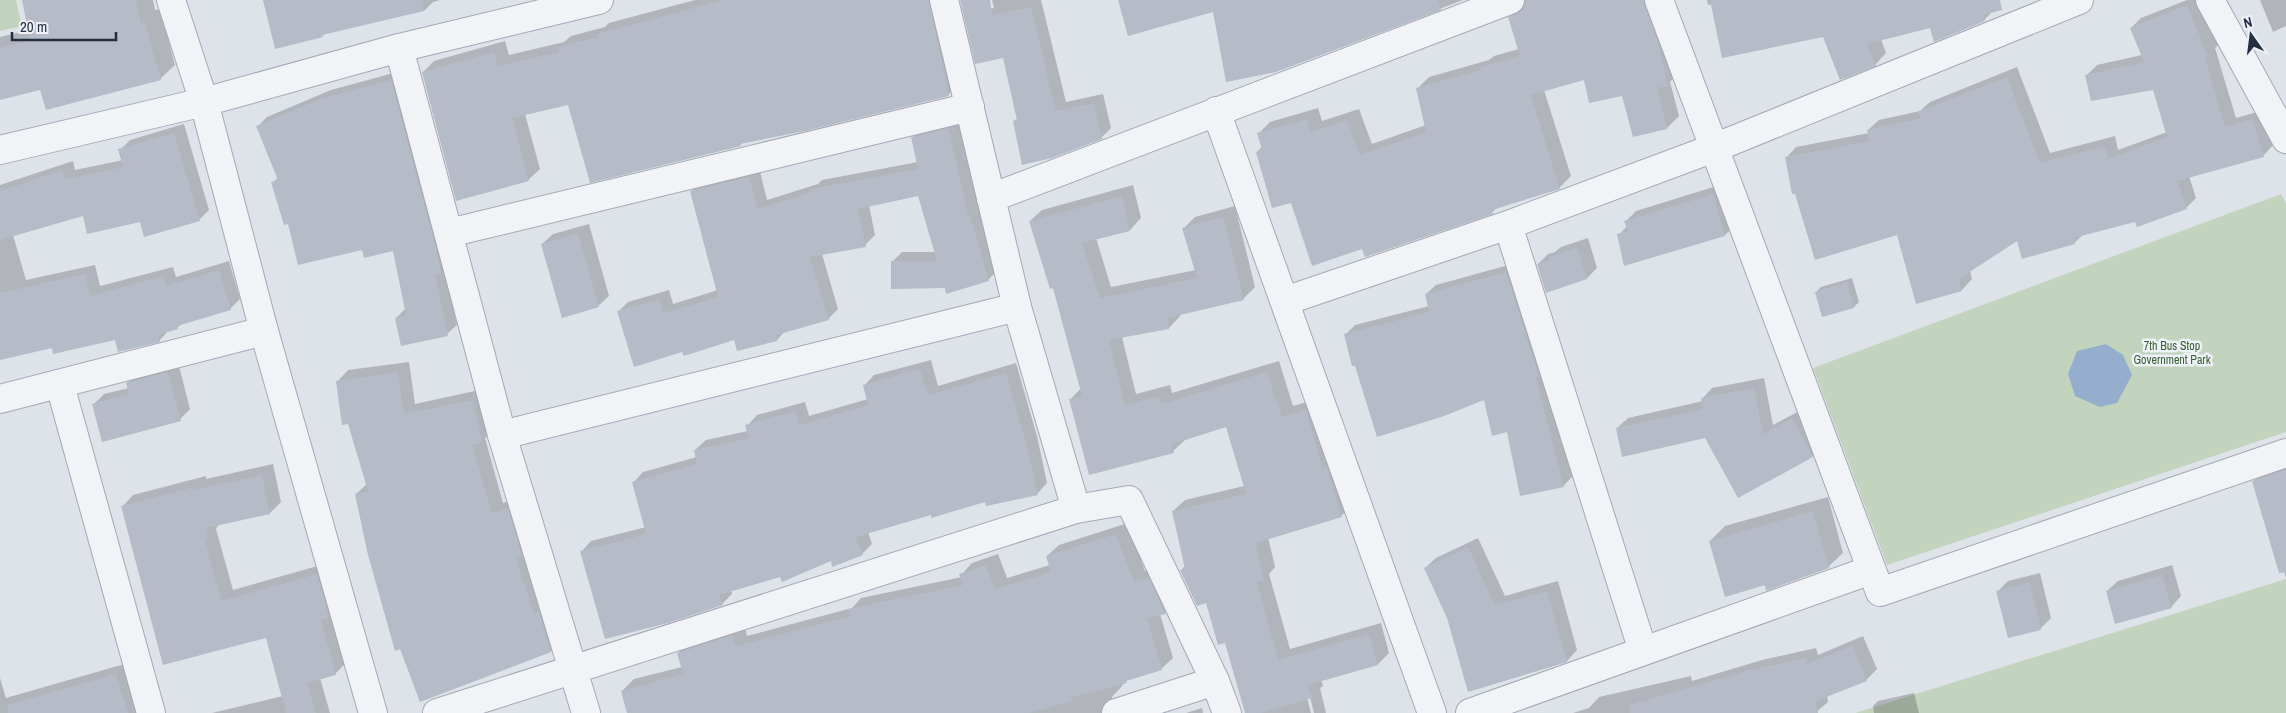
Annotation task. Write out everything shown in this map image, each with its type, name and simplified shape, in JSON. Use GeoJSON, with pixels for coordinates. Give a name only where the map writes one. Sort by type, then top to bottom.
{"type":"FeatureCollection","features":[{"type":"Feature","properties":{"kind":"street"},"geometry":{"type":"LineString","coordinates":[[172,0],[201,94],[264,331],[373,713]]}},
{"type":"Feature","properties":{"kind":"street"},"geometry":{"type":"LineString","coordinates":[[0,150],[544,0]]}},
{"type":"Feature","properties":{"kind":"street"},"geometry":{"type":"LineString","coordinates":[[0,136],[201,94],[599,0]]}},
{"type":"Feature","properties":{"kind":"street"},"geometry":{"type":"LineString","coordinates":[[944,0],[1017,307],[1076,509]]}},
{"type":"Feature","properties":{"kind":"street"},"geometry":{"type":"LineString","coordinates":[[991,198],[1510,0]]}},
{"type":"Feature","properties":{"kind":"street"},"geometry":{"type":"LineString","coordinates":[[1659,0],[1880,592],[2286,452]]}},
{"type":"Feature","properties":{"kind":"street"},"geometry":{"type":"LineString","coordinates":[[1284,301],[1508,225],[1714,148],[2078,0]]}},
{"type":"Feature","properties":{"kind":"street"},"geometry":{"type":"LineString","coordinates":[[2210,0],[2286,138]]}},
{"type":"Feature","properties":{"kind":"street"},"geometry":{"type":"LineString","coordinates":[[399,48],[502,435],[586,713]]}},
{"type":"Feature","properties":{"kind":"street"},"geometry":{"type":"LineString","coordinates":[[449,233],[970,107]]}},
{"type":"Feature","properties":{"kind":"street"},"geometry":{"type":"LineString","coordinates":[[1216,111],[1432,713]]}},
{"type":"Feature","properties":{"kind":"street"},"geometry":{"type":"LineString","coordinates":[[1508,225],[1643,651]]}},
{"type":"Feature","properties":{"kind":"street"},"geometry":{"type":"LineString","coordinates":[[502,435],[1017,307]]}},
{"type":"Feature","properties":{"kind":"street"},"geometry":{"type":"LineString","coordinates":[[0,399],[264,331]]}},
{"type":"Feature","properties":{"kind":"street"},"geometry":{"type":"LineString","coordinates":[[60,385],[151,713]]}},
{"type":"Feature","properties":{"kind":"street"},"geometry":{"type":"LineString","coordinates":[[437,713],[1076,509],[1129,500],[1215,681],[1227,713]]}},
{"type":"Feature","properties":{"kind":"street"},"geometry":{"type":"LineString","coordinates":[[1470,713],[1871,570]]}},
{"type":"Feature","properties":{"kind":"street"},"geometry":{"type":"LineString","coordinates":[[1116,713],[1215,681]]}},
{"type":"Feature","properties":{"kind":"green space"},"geometry":{"type":"Polygon","coordinates":[[[0,0],[16,0],[22,26],[0,31],[0,0]]]}},
{"type":"Feature","properties":{"kind":"green space","name":"7th Bus Stop Government Park"},"geometry":{"type":"Polygon","coordinates":[[[2281,194],[2286,204],[2286,432],[1887,565],[1813,368],[2281,194]]]}},
{"type":"Feature","properties":{"kind":"green space"},"geometry":{"type":"Polygon","coordinates":[[[2286,579],[2286,713],[1855,713],[2286,579]]]}},
{"type":"Feature","properties":{"kind":"water"},"geometry":{"type":"Polygon","coordinates":[[[2106,344],[2123,355],[2132,375],[2117,403],[2100,407],[2075,396],[2068,374],[2077,351],[2106,344]]]}},
{"type":"Feature","properties":{"kind":"building"},"geometry":{"type":"Polygon","coordinates":[[[22,0],[136,0],[141,24],[145,22],[161,80],[46,110],[40,90],[0,100],[0,48],[30,40],[22,0]]]}},
{"type":"Feature","properties":{"kind":"building"},"geometry":{"type":"Polygon","coordinates":[[[263,0],[423,0],[424,11],[322,35],[323,37],[275,49],[263,0]]]}},
{"type":"Feature","properties":{"kind":"building"},"geometry":{"type":"Polygon","coordinates":[[[723,0],[929,0],[949,96],[805,131],[740,144],[741,146],[590,183],[568,105],[512,118],[529,181],[456,201],[422,72],[494,52],[498,66],[559,52],[558,47],[598,37],[597,34],[723,0]]]}},
{"type":"Feature","properties":{"kind":"building"},"geometry":{"type":"Polygon","coordinates":[[[960,0],[990,0],[992,15],[1031,7],[1056,111],[1094,103],[1102,139],[1052,158],[1022,165],[1013,121],[1017,120],[1003,58],[975,64],[960,0]]]}},
{"type":"Feature","properties":{"kind":"building"},"geometry":{"type":"Polygon","coordinates":[[[1118,0],[1438,0],[1441,10],[1276,72],[1226,82],[1213,12],[1128,36],[1118,0]]]}},
{"type":"Feature","properties":{"kind":"building"},"geometry":{"type":"Polygon","coordinates":[[[1525,0],[1644,0],[1659,46],[1668,86],[1657,88],[1667,129],[1633,137],[1622,96],[1589,103],[1584,80],[1531,95],[1560,189],[1492,210],[1493,214],[1365,257],[1362,249],[1312,266],[1291,203],[1272,208],[1256,152],[1262,150],[1257,133],[1307,119],[1310,132],[1347,120],[1360,155],[1426,132],[1416,88],[1481,70],[1480,67],[1520,56],[1508,17],[1522,10],[1525,0]]]}},
{"type":"Feature","properties":{"kind":"building"},"geometry":{"type":"Polygon","coordinates":[[[1710,0],[2000,0],[2002,10],[1983,15],[1985,21],[1934,42],[1930,28],[1867,44],[1876,66],[1840,80],[1823,37],[1722,58],[1710,0]]]}},
{"type":"Feature","properties":{"kind":"building"},"geometry":{"type":"Polygon","coordinates":[[[2187,5],[2208,56],[2205,58],[2225,127],[2253,119],[2264,157],[2177,181],[2187,209],[2137,227],[2135,222],[2073,238],[2075,244],[2022,259],[2017,241],[1959,279],[1962,291],[1916,304],[1897,235],[1815,260],[1795,194],[1792,194],[1785,157],[1869,141],[1867,130],[1921,118],[1918,112],[2007,77],[2040,163],[2105,146],[2108,159],[2167,137],[2153,90],[2091,101],[2085,75],[2144,62],[2130,28],[2187,5]]]}},
{"type":"Feature","properties":{"kind":"building"},"geometry":{"type":"Polygon","coordinates":[[[391,80],[436,248],[441,274],[435,275],[448,336],[401,346],[395,318],[406,315],[393,251],[364,258],[362,250],[298,265],[288,224],[284,225],[271,182],[278,180],[256,126],[320,99],[391,80]]]}},
{"type":"Feature","properties":{"kind":"building"},"geometry":{"type":"Polygon","coordinates":[[[949,128],[968,216],[970,215],[989,281],[946,294],[945,288],[891,289],[891,261],[937,261],[918,196],[858,209],[866,247],[810,257],[829,320],[776,335],[777,341],[737,351],[734,340],[684,356],[682,352],[634,367],[617,311],[659,299],[663,313],[718,297],[690,191],[749,177],[758,209],[811,192],[810,189],[918,169],[911,137],[949,128]]]}},
{"type":"Feature","properties":{"kind":"building"},"geometry":{"type":"Polygon","coordinates":[[[174,133],[200,221],[144,237],[140,222],[87,234],[83,216],[0,240],[0,191],[62,170],[65,179],[123,167],[118,149],[174,133]]]}},
{"type":"Feature","properties":{"kind":"building"},"geometry":{"type":"Polygon","coordinates":[[[1713,194],[1725,236],[1624,266],[1617,234],[1628,231],[1624,221],[1713,194]]]}},
{"type":"Feature","properties":{"kind":"building"},"geometry":{"type":"Polygon","coordinates":[[[1122,196],[1130,231],[1082,243],[1100,298],[1197,278],[1182,228],[1223,217],[1244,300],[1167,318],[1169,329],[1109,340],[1125,405],[1159,396],[1161,404],[1267,372],[1282,417],[1306,410],[1323,469],[1327,467],[1342,517],[1256,543],[1264,580],[1257,582],[1278,660],[1369,634],[1378,665],[1308,685],[1312,698],[1262,713],[1245,713],[1225,643],[1218,645],[1206,603],[1197,606],[1180,570],[1185,569],[1172,511],[1246,494],[1226,427],[1172,444],[1174,453],[1089,475],[1069,399],[1082,396],[1053,288],[1050,289],[1029,221],[1122,196]]]}},
{"type":"Feature","properties":{"kind":"building"},"geometry":{"type":"Polygon","coordinates":[[[578,233],[599,307],[562,318],[541,244],[578,233]]]}},
{"type":"Feature","properties":{"kind":"building"},"geometry":{"type":"Polygon","coordinates":[[[1577,247],[1587,279],[1546,293],[1537,264],[1550,260],[1549,257],[1577,247]]]}},
{"type":"Feature","properties":{"kind":"building"},"geometry":{"type":"Polygon","coordinates":[[[219,270],[231,310],[177,326],[178,329],[158,335],[160,342],[118,352],[115,340],[53,354],[52,348],[0,360],[0,293],[85,274],[90,296],[163,276],[166,286],[219,270]]]}},
{"type":"Feature","properties":{"kind":"building"},"geometry":{"type":"Polygon","coordinates":[[[1506,272],[1539,376],[1536,378],[1564,487],[1520,496],[1507,432],[1492,436],[1484,400],[1444,416],[1377,437],[1355,366],[1352,366],[1344,334],[1429,312],[1425,294],[1506,272]]]}},
{"type":"Feature","properties":{"kind":"building"},"geometry":{"type":"Polygon","coordinates":[[[1847,282],[1854,308],[1822,317],[1815,292],[1847,282]]]}},
{"type":"Feature","properties":{"kind":"building"},"geometry":{"type":"Polygon","coordinates":[[[920,369],[928,395],[1006,373],[1027,447],[1038,495],[986,506],[985,502],[931,518],[931,515],[856,537],[863,555],[832,567],[831,561],[782,582],[780,577],[719,595],[723,605],[668,623],[605,639],[580,551],[646,534],[632,482],[697,464],[694,450],[749,438],[745,425],[795,411],[799,425],[868,405],[863,385],[920,369]]]}},
{"type":"Feature","properties":{"kind":"building"},"geometry":{"type":"Polygon","coordinates":[[[168,372],[181,421],[102,442],[92,404],[129,394],[126,383],[168,372]]]}},
{"type":"Feature","properties":{"kind":"building"},"geometry":{"type":"Polygon","coordinates":[[[398,372],[404,414],[473,400],[482,442],[472,445],[492,513],[508,508],[522,556],[516,558],[534,614],[539,612],[551,652],[420,702],[400,649],[395,651],[368,555],[355,494],[368,491],[348,424],[342,425],[336,381],[398,372]]]}},
{"type":"Feature","properties":{"kind":"building"},"geometry":{"type":"Polygon","coordinates":[[[1754,388],[1763,434],[1792,418],[1813,457],[1738,498],[1705,438],[1622,457],[1616,428],[1703,409],[1701,398],[1754,388]]]}},
{"type":"Feature","properties":{"kind":"building"},"geometry":{"type":"Polygon","coordinates":[[[2286,470],[2286,572],[2279,573],[2252,481],[2286,470]]]}},
{"type":"Feature","properties":{"kind":"building"},"geometry":{"type":"Polygon","coordinates":[[[262,475],[270,514],[206,528],[208,538],[205,539],[221,601],[317,574],[329,617],[321,620],[336,675],[307,683],[316,713],[286,713],[266,638],[163,665],[121,506],[194,487],[195,490],[262,475]]]}},
{"type":"Feature","properties":{"kind":"building"},"geometry":{"type":"Polygon","coordinates":[[[1813,511],[1829,568],[1766,591],[1765,585],[1725,597],[1709,541],[1813,511]]]}},
{"type":"Feature","properties":{"kind":"building"},"geometry":{"type":"Polygon","coordinates":[[[1116,534],[1134,582],[1149,578],[1166,614],[1147,618],[1162,670],[1126,681],[1127,683],[1071,697],[1072,701],[1030,713],[627,713],[621,691],[683,674],[677,653],[732,635],[736,646],[851,616],[848,609],[963,585],[959,574],[986,565],[995,589],[1051,572],[1046,556],[1116,534]]]}},
{"type":"Feature","properties":{"kind":"building"},"geometry":{"type":"Polygon","coordinates":[[[1468,547],[1495,605],[1547,591],[1567,662],[1468,692],[1447,618],[1424,568],[1468,547]]]}},
{"type":"Feature","properties":{"kind":"building"},"geometry":{"type":"Polygon","coordinates":[[[2162,575],[2172,608],[2115,624],[2106,591],[2162,575]]]}},
{"type":"Feature","properties":{"kind":"building"},"geometry":{"type":"Polygon","coordinates":[[[2030,582],[2041,630],[2008,638],[1996,591],[2030,582]]]}},
{"type":"Feature","properties":{"kind":"building"},"geometry":{"type":"Polygon","coordinates":[[[1853,645],[1867,681],[1816,701],[1818,713],[1630,713],[1629,705],[1750,670],[1806,658],[1807,664],[1853,645]]]}},
{"type":"Feature","properties":{"kind":"building"},"geometry":{"type":"Polygon","coordinates":[[[116,674],[128,713],[8,713],[7,705],[116,674]]]}}]}
